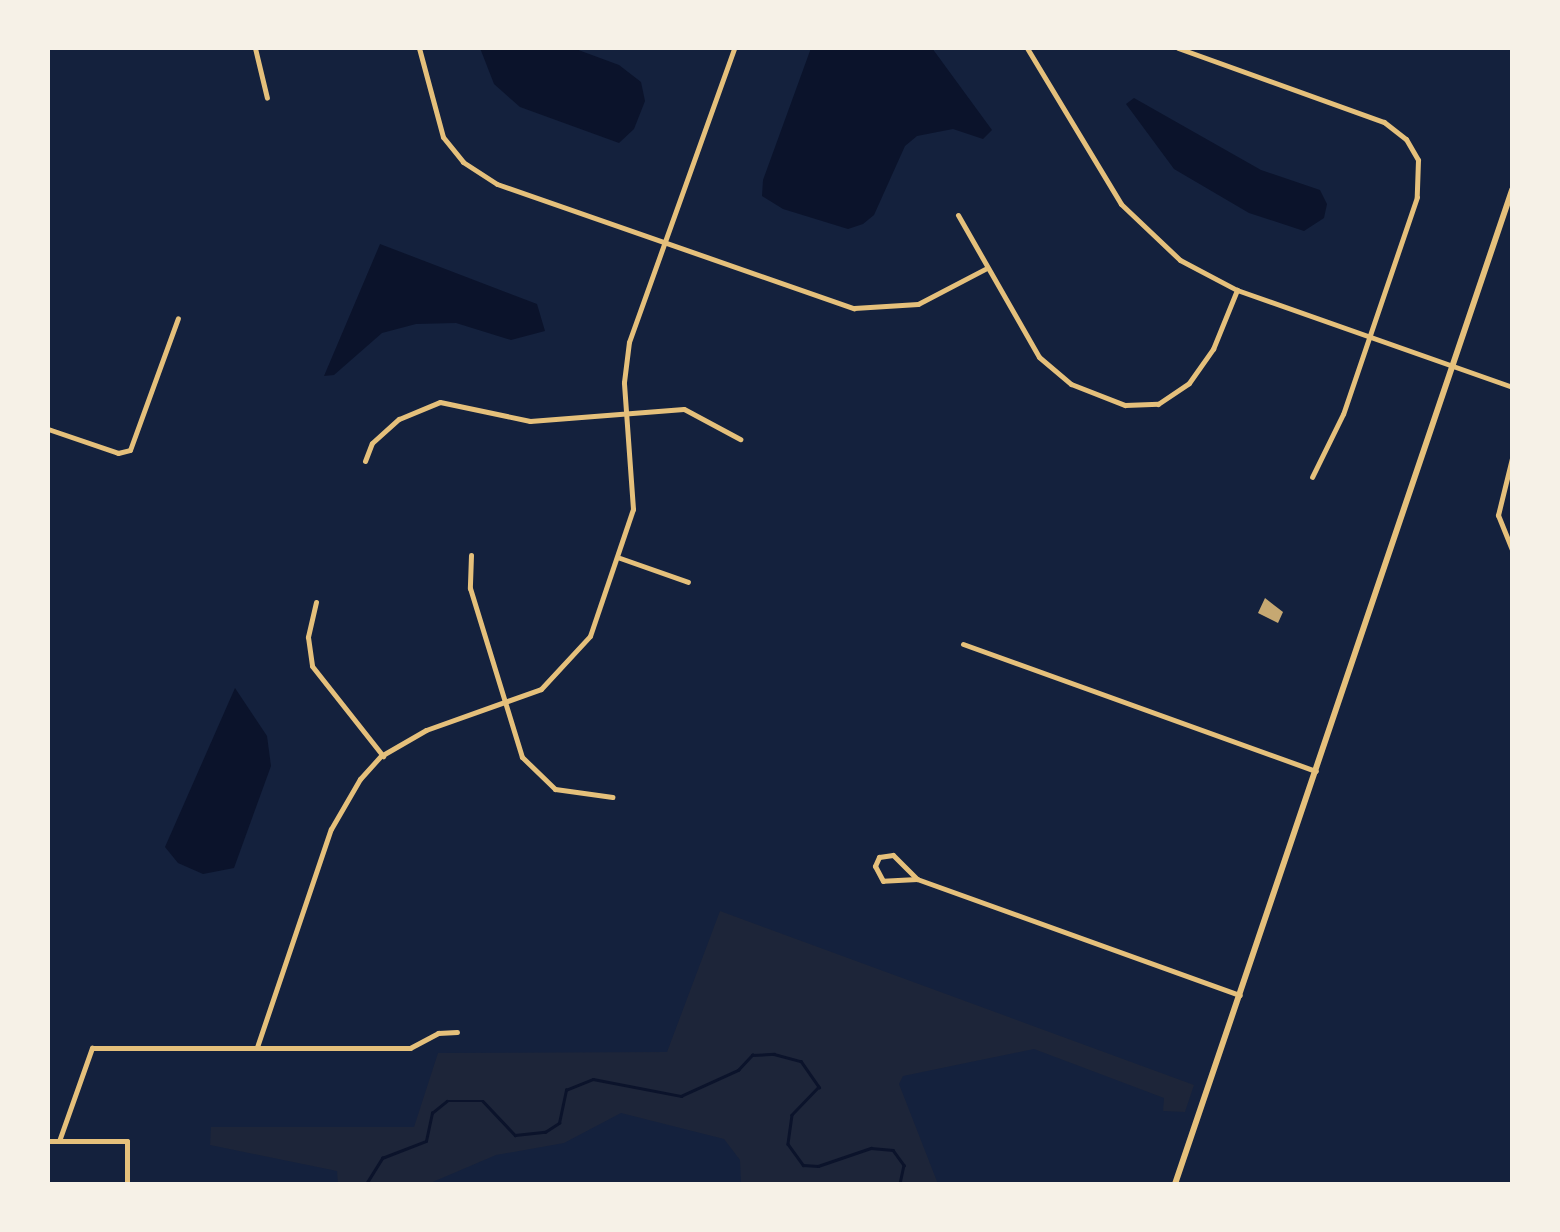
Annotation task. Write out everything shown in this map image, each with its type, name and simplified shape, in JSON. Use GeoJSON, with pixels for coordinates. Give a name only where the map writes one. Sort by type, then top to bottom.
{"type":"FeatureCollection","features":[{"type":"Feature","properties":{"kind":"main road"},"geometry":{"type":"LineString","coordinates":[[1175,1184],[1512,190]]}},
{"type":"Feature","properties":{"kind":"street"},"geometry":{"type":"LineString","coordinates":[[255,48],[267,98]]}},
{"type":"Feature","properties":{"kind":"street"},"geometry":{"type":"LineString","coordinates":[[419,48],[439,130],[469,168],[664,242],[862,309],[922,302],[987,268]]}},
{"type":"Feature","properties":{"kind":"street"},"geometry":{"type":"LineString","coordinates":[[258,1046],[331,829],[358,782],[382,756],[435,726],[506,704],[554,680],[582,650],[620,558],[634,502],[627,412],[628,342],[734,48]]}},
{"type":"Feature","properties":{"kind":"street"},"geometry":{"type":"LineString","coordinates":[[1028,48],[1134,220],[1180,260],[1237,290],[1512,387]]}},
{"type":"Feature","properties":{"kind":"street"},"geometry":{"type":"LineString","coordinates":[[1178,48],[1384,122],[1413,149],[1417,197],[1369,338],[1312,477]]}},
{"type":"Feature","properties":{"kind":"street"},"geometry":{"type":"LineString","coordinates":[[958,216],[1048,366],[1078,387],[1132,406],[1166,401],[1195,377],[1237,290]]}},
{"type":"Feature","properties":{"kind":"street"},"geometry":{"type":"LineString","coordinates":[[48,429],[118,454],[130,450],[178,318]]}},
{"type":"Feature","properties":{"kind":"street"},"geometry":{"type":"LineString","coordinates":[[366,461],[378,436],[428,404],[466,404],[530,421],[688,410],[740,439]]}},
{"type":"Feature","properties":{"kind":"street"},"geometry":{"type":"LineString","coordinates":[[1512,458],[1500,502],[1504,538],[1512,549]]}},
{"type":"Feature","properties":{"kind":"street"},"geometry":{"type":"LineString","coordinates":[[471,555],[470,588],[522,757],[541,780],[566,793],[612,797]]}},
{"type":"Feature","properties":{"kind":"street"},"geometry":{"type":"LineString","coordinates":[[620,558],[688,582]]}},
{"type":"Feature","properties":{"kind":"street"},"geometry":{"type":"LineString","coordinates":[[316,602],[308,637],[312,666],[382,756]]}},
{"type":"Feature","properties":{"kind":"street"},"geometry":{"type":"LineString","coordinates":[[964,644],[1316,771]]}},
{"type":"Feature","properties":{"kind":"street"},"geometry":{"type":"LineString","coordinates":[[916,879],[893,855],[884,854],[875,866],[883,881],[916,879],[1240,996]]}},
{"type":"Feature","properties":{"kind":"street"},"geometry":{"type":"LineString","coordinates":[[59,1141],[92,1048],[410,1048],[438,1034],[457,1032]]}},
{"type":"Feature","properties":{"kind":"street"},"geometry":{"type":"LineString","coordinates":[[48,1141],[127,1141],[128,1184]]}},
{"type":"Feature","properties":{"kind":"shaded area"},"geometry":{"type":"Polygon","coordinates":[[[480,48],[573,48],[619,65],[641,82],[645,101],[634,129],[619,143],[520,107],[494,84],[480,48]]]}},
{"type":"Feature","properties":{"kind":"shaded area"},"geometry":{"type":"Polygon","coordinates":[[[811,48],[932,48],[992,130],[983,139],[953,129],[917,136],[905,146],[874,215],[863,224],[848,229],[783,209],[762,196],[763,180],[811,48]]]}},
{"type":"Feature","properties":{"kind":"shaded area"},"geometry":{"type":"Polygon","coordinates":[[[1134,98],[1261,170],[1320,190],[1327,204],[1324,218],[1304,231],[1249,213],[1174,169],[1126,104],[1134,98]]]}},
{"type":"Feature","properties":{"kind":"shaded area"},"geometry":{"type":"Polygon","coordinates":[[[380,244],[537,304],[545,331],[511,340],[456,323],[416,324],[382,333],[334,375],[324,376],[380,244]]]}},
{"type":"Feature","properties":{"kind":"shaded area"},"geometry":{"type":"Polygon","coordinates":[[[235,688],[267,736],[271,766],[234,868],[203,874],[178,863],[165,847],[235,688]]]}},
{"type":"Feature","properties":{"kind":"shaded area"},"geometry":{"type":"Polygon","coordinates":[[[720,911],[1194,1085],[1185,1112],[1163,1111],[1164,1098],[1034,1049],[903,1076],[899,1084],[938,1184],[741,1184],[740,1160],[724,1139],[621,1113],[564,1143],[496,1155],[428,1184],[338,1184],[337,1171],[210,1145],[211,1127],[414,1127],[438,1053],[667,1052],[720,911]]]}},
{"type":"Feature","properties":{"kind":"building"},"geometry":{"type":"Polygon","coordinates":[[[1265,598],[1283,612],[1278,623],[1258,613],[1265,598]]]}},
{"type":"Feature","properties":{"kind":"waterway"},"geometry":{"type":"LineString","coordinates":[[366,1184],[382,1158],[426,1141],[432,1113],[447,1101],[483,1101],[515,1135],[545,1132],[559,1123],[566,1090],[593,1079],[681,1096],[738,1070],[752,1055],[774,1054],[801,1061],[819,1087],[792,1115],[788,1144],[803,1165],[818,1166],[871,1148],[893,1150],[904,1165],[900,1184]]}}]}
